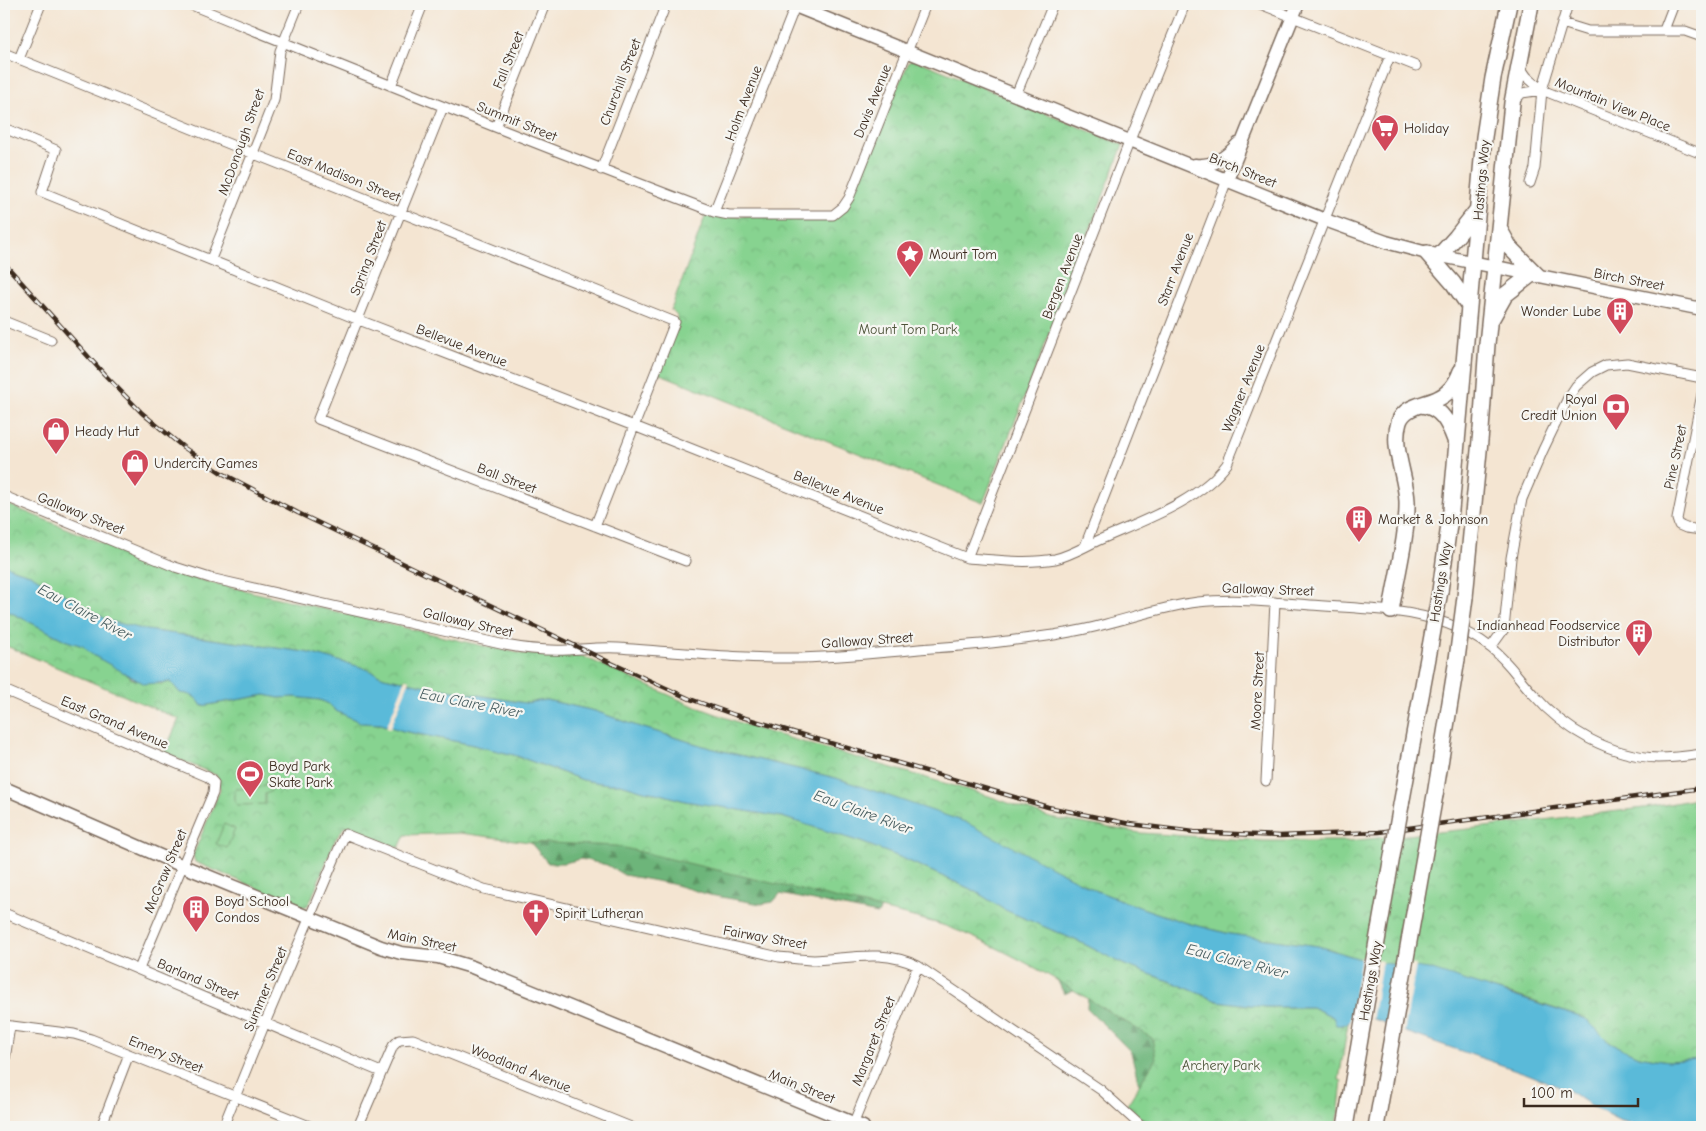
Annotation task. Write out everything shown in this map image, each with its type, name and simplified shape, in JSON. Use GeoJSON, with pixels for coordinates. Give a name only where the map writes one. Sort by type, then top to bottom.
{"type":"FeatureCollection","features":[{"type":"Feature","properties":{"kind":"main road","name":"Hastings Way"},"geometry":{"type":"LineString","coordinates":[[1345,1127],[1440,591],[1451,510],[1484,137],[1493,78],[1509,4]]}},
{"type":"Feature","properties":{"kind":"main road","name":"Hastings Way"},"geometry":{"type":"LineString","coordinates":[[1376,1127],[1435,795],[1457,659],[1465,597],[1489,324],[1512,104],[1531,4]]}},
{"type":"Feature","properties":{"kind":"main road"},"geometry":{"type":"LineString","coordinates":[[1469,306],[1433,254],[1456,237],[1478,209]]}},
{"type":"Feature","properties":{"kind":"main road"},"geometry":{"type":"LineString","coordinates":[[1489,324],[1505,295],[1534,275],[1510,248],[1500,230]]}},
{"type":"Feature","properties":{"kind":"main road"},"geometry":{"type":"LineString","coordinates":[[1391,611],[1407,503],[1396,434],[1400,420],[1408,410],[1437,399],[1449,390],[1455,384],[1464,363]]}},
{"type":"Feature","properties":{"kind":"main road"},"geometry":{"type":"LineString","coordinates":[[1420,405],[1428,406],[1443,416],[1456,443]]}},
{"type":"Feature","properties":{"kind":"street"},"geometry":{"type":"LineString","coordinates":[[19,59],[41,4]]}},
{"type":"Feature","properties":{"kind":"street","name":"Summit Street"},"geometry":{"type":"LineString","coordinates":[[189,4],[601,170],[714,212],[729,215],[833,215],[843,207]]}},
{"type":"Feature","properties":{"kind":"street","name":"McDonough Street"},"geometry":{"type":"LineString","coordinates":[[211,259],[274,100],[280,51],[299,4]]}},
{"type":"Feature","properties":{"kind":"street"},"geometry":{"type":"LineString","coordinates":[[390,86],[423,4]]}},
{"type":"Feature","properties":{"kind":"street","name":"Fall Street"},"geometry":{"type":"LineString","coordinates":[[496,127],[545,4]]}},
{"type":"Feature","properties":{"kind":"street","name":"Churchill Street"},"geometry":{"type":"LineString","coordinates":[[601,170],[666,4]]}},
{"type":"Feature","properties":{"kind":"street","name":"Birch Street"},"geometry":{"type":"LineString","coordinates":[[794,4],[1325,220],[1386,242],[1433,254],[1702,309]]}},
{"type":"Feature","properties":{"kind":"street","name":"Holm Avenue"},"geometry":{"type":"LineString","coordinates":[[714,212],[794,4]]}},
{"type":"Feature","properties":{"kind":"street","name":"Davis Avenue"},"geometry":{"type":"LineString","coordinates":[[843,207],[849,198],[926,4]]}},
{"type":"Feature","properties":{"kind":"street"},"geometry":{"type":"LineString","coordinates":[[1016,95],[1053,4]]}},
{"type":"Feature","properties":{"kind":"street","name":"Bergen Avenue"},"geometry":{"type":"LineString","coordinates":[[968,558],[1130,140],[1185,4]]}},
{"type":"Feature","properties":{"kind":"street"},"geometry":{"type":"LineString","coordinates":[[1260,4],[1416,66]]}},
{"type":"Feature","properties":{"kind":"street","name":"Starr Avenue"},"geometry":{"type":"LineString","coordinates":[[1085,546],[1243,138],[1298,4]]}},
{"type":"Feature","properties":{"kind":"street"},"geometry":{"type":"LineString","coordinates":[[1530,183],[1536,168],[1542,90],[1568,4]]}},
{"type":"Feature","properties":{"kind":"street"},"geometry":{"type":"LineString","coordinates":[[1664,30],[1674,4]]}},
{"type":"Feature","properties":{"kind":"street"},"geometry":{"type":"LineString","coordinates":[[1562,23],[1588,31],[1686,31],[1702,37]]}},
{"type":"Feature","properties":{"kind":"street","name":"East Madison Street"},"geometry":{"type":"LineString","coordinates":[[4,53],[675,322],[634,426]]}},
{"type":"Feature","properties":{"kind":"street","name":"Wagner Avenue"},"geometry":{"type":"LineString","coordinates":[[968,558],[1027,562],[1057,559],[1163,512],[1205,487],[1219,475],[1227,464],[1390,56]]}},
{"type":"Feature","properties":{"kind":"street","name":"Mountain View Place"},"geometry":{"type":"LineString","coordinates":[[1520,67],[1542,90],[1702,154]]}},
{"type":"Feature","properties":{"kind":"street","name":"Mountain View Place"},"geometry":{"type":"LineString","coordinates":[[1512,104],[1522,93],[1542,90]]}},
{"type":"Feature","properties":{"kind":"street","name":"Spring Street"},"geometry":{"type":"LineString","coordinates":[[318,419],[443,107]]}},
{"type":"Feature","properties":{"kind":"street","name":"Bellevue Avenue"},"geometry":{"type":"LineString","coordinates":[[4,128],[56,150],[42,192],[359,320],[968,558]]}},
{"type":"Feature","properties":{"kind":"street"},"geometry":{"type":"LineString","coordinates":[[1191,165],[1206,166],[1220,160],[1233,150],[1243,138]]}},
{"type":"Feature","properties":{"kind":"street"},"geometry":{"type":"LineString","coordinates":[[4,321],[51,340]]}},
{"type":"Feature","properties":{"kind":"street"},"geometry":{"type":"LineString","coordinates":[[1491,647],[1504,629],[1511,558],[1522,499],[1543,450],[1568,398],[1576,386],[1592,372],[1606,365],[1627,363],[1702,378]]}},
{"type":"Feature","properties":{"kind":"street","name":"Pine Street"},"geometry":{"type":"LineString","coordinates":[[1702,394],[1677,519],[1679,525],[1702,530]]}},
{"type":"Feature","properties":{"kind":"street","name":"Ball Street"},"geometry":{"type":"LineString","coordinates":[[318,419],[686,561]]}},
{"type":"Feature","properties":{"kind":"street"},"geometry":{"type":"LineString","coordinates":[[595,526],[634,426]]}},
{"type":"Feature","properties":{"kind":"street","name":"Galloway Street"},"geometry":{"type":"LineString","coordinates":[[4,496],[175,566],[210,578],[505,645],[536,650],[609,648],[738,657],[799,658],[856,655],[1002,642],[1106,624],[1150,611],[1197,602],[1236,600],[1391,611],[1419,615],[1467,633],[1491,647],[1515,671],[1554,717],[1578,733],[1602,745],[1633,754],[1662,758],[1702,754]]}},
{"type":"Feature","properties":{"kind":"street","name":"Moore Street"},"geometry":{"type":"LineString","coordinates":[[1266,781],[1275,602]]}},
{"type":"Feature","properties":{"kind":"street","name":"East Grand Avenue"},"geometry":{"type":"LineString","coordinates":[[4,690],[208,777],[214,782]]}},
{"type":"Feature","properties":{"kind":"street","name":"McGraw Street"},"geometry":{"type":"LineString","coordinates":[[139,969],[213,793],[214,782]]}},
{"type":"Feature","properties":{"kind":"street","name":"Main Street"},"geometry":{"type":"LineString","coordinates":[[4,788],[182,866],[382,947],[401,953],[438,956],[472,967],[857,1126]]}},
{"type":"Feature","properties":{"kind":"street","name":"Summer Street"},"geometry":{"type":"LineString","coordinates":[[223,1127],[265,1022],[345,834]]}},
{"type":"Feature","properties":{"kind":"street","name":"Fairway Street"},"geometry":{"type":"LineString","coordinates":[[345,834],[484,889],[779,957],[814,960],[875,955],[904,959],[918,966],[1101,1090],[1142,1127]]}},
{"type":"Feature","properties":{"kind":"street","name":"Barland Street"},"geometry":{"type":"LineString","coordinates":[[4,913],[380,1072]]}},
{"type":"Feature","properties":{"kind":"street","name":"Margaret Street"},"geometry":{"type":"LineString","coordinates":[[857,1126],[918,966]]}},
{"type":"Feature","properties":{"kind":"street"},"geometry":{"type":"LineString","coordinates":[[4,1066],[7,1025]]}},
{"type":"Feature","properties":{"kind":"street","name":"Emery Street"},"geometry":{"type":"LineString","coordinates":[[7,1025],[74,1034],[91,1039],[312,1127]]}},
{"type":"Feature","properties":{"kind":"street","name":"Woodland Avenue"},"geometry":{"type":"LineString","coordinates":[[380,1072],[393,1046],[400,1040],[413,1039],[631,1127]]}},
{"type":"Feature","properties":{"kind":"street"},"geometry":{"type":"LineString","coordinates":[[101,1127],[129,1054]]}},
{"type":"Feature","properties":{"kind":"street"},"geometry":{"type":"LineString","coordinates":[[358,1127],[380,1072]]}},
{"type":"Feature","properties":{"kind":"green space","name":"Mount Tom Park"},"geometry":{"type":"Polygon","coordinates":[[[914,59],[1123,145],[983,503],[658,373],[677,320],[677,316],[671,310],[706,214],[713,216],[837,216],[909,62],[914,59]]]}},
{"type":"Feature","properties":{"kind":"green space"},"geometry":{"type":"Polygon","coordinates":[[[4,503],[166,569],[205,581],[524,654],[582,656],[689,704],[754,728],[989,796],[1050,818],[1141,833],[1264,841],[1347,841],[1652,807],[1702,798],[1702,1059],[1668,1061],[1638,1056],[1610,1043],[1586,1019],[1514,995],[1480,986],[1367,961],[1318,946],[1230,934],[1183,922],[1097,891],[1052,868],[836,778],[710,748],[595,711],[546,700],[525,703],[436,688],[384,677],[361,667],[305,652],[146,630],[109,621],[30,574],[4,564],[4,503]]]}},
{"type":"Feature","properties":{"kind":"green space","name":"Archery Park"},"geometry":{"type":"Polygon","coordinates":[[[4,609],[67,641],[83,646],[91,654],[123,671],[132,679],[161,684],[171,682],[180,693],[193,696],[202,706],[265,695],[279,698],[294,697],[320,700],[329,704],[336,711],[362,723],[381,724],[403,731],[514,755],[583,780],[621,784],[685,801],[782,817],[861,842],[902,858],[975,891],[1003,909],[1082,943],[1125,965],[1217,1001],[1266,1007],[1312,1007],[1333,1017],[1341,1026],[1348,1023],[1339,1080],[1342,1081],[1337,1127],[1150,1127],[1127,1105],[1156,1058],[1152,1038],[1017,958],[989,944],[931,921],[616,846],[530,842],[460,833],[405,835],[399,848],[345,826],[335,840],[310,902],[307,906],[302,907],[195,862],[193,855],[220,790],[220,783],[216,775],[164,753],[179,719],[4,645],[4,609]]]}},
{"type":"Feature","properties":{"kind":"green space","name":"Boyd Park Skate Park"},"geometry":{"type":"Polygon","coordinates":[[[266,784],[273,787],[270,792],[265,794],[265,804],[238,805],[235,803],[235,789],[258,788],[266,784]]]}},
{"type":"Feature","properties":{"kind":"green space"},"geometry":{"type":"Polygon","coordinates":[[[224,824],[235,829],[227,848],[216,844],[224,824]]]}},
{"type":"Feature","properties":{"kind":"green space"},"geometry":{"type":"Polygon","coordinates":[[[525,824],[1022,917],[1082,943],[1162,1041],[1150,1127],[1131,1052],[1087,1008],[1088,995],[1076,989],[1064,994],[1056,977],[987,943],[954,928],[881,908],[878,914],[780,894],[773,902],[761,904],[710,895],[672,884],[624,875],[607,865],[581,859],[564,863],[548,863],[530,842],[516,835],[525,824]]]}},
{"type":"Feature","properties":{"kind":"water","name":"Eau Claire River"},"geometry":{"type":"Polygon","coordinates":[[[4,564],[30,574],[109,621],[147,630],[305,652],[361,667],[384,677],[436,688],[525,703],[546,700],[595,711],[710,748],[836,778],[965,822],[1097,891],[1183,922],[1230,934],[1318,946],[1367,961],[1429,969],[1586,1019],[1610,1043],[1638,1056],[1668,1061],[1702,1059],[1702,1127],[1645,1127],[1619,1120],[1569,1091],[1528,1074],[1394,1028],[1375,1019],[1359,1018],[1343,1025],[1336,1025],[1333,1017],[1312,1007],[1266,1007],[1217,1001],[1125,965],[1082,943],[1003,909],[975,891],[902,858],[861,842],[782,817],[685,801],[621,784],[583,780],[514,755],[403,731],[381,724],[362,723],[336,711],[329,704],[320,700],[294,697],[279,698],[265,695],[202,706],[193,696],[180,693],[171,682],[144,684],[91,654],[83,646],[67,641],[4,609],[4,564]]]}},
{"type":"Feature","properties":{"kind":"pier"},"geometry":{"type":"Polygon","coordinates":[[[406,679],[410,680],[390,729],[386,728],[406,679]]]}},
{"type":"Feature","properties":{"kind":"pier"},"geometry":{"type":"Polygon","coordinates":[[[1361,957],[1382,961],[1372,1021],[1362,1020],[1349,1025],[1361,957]]]}},
{"type":"Feature","properties":{"kind":"pier"},"geometry":{"type":"Polygon","coordinates":[[[1397,963],[1416,965],[1404,1034],[1386,1027],[1397,963]]]}},
{"type":"Feature","properties":{"kind":"railway"},"geometry":{"type":"LineString","coordinates":[[4,263],[104,374],[142,413],[183,447],[220,472],[298,513],[609,662],[690,699],[735,715],[1048,807],[1130,824],[1194,832],[1280,836],[1379,832],[1702,788]]}},
{"type":"Feature","properties":{"kind":"place","name":"Holiday"},"geometry":{"type":"Point","coordinates":[1385,152]}},
{"type":"Feature","properties":{"kind":"place","name":"Mount Tom"},"geometry":{"type":"Point","coordinates":[910,278]}},
{"type":"Feature","properties":{"kind":"place","name":"Wonder Lube"},"geometry":{"type":"Point","coordinates":[1620,335]}},
{"type":"Feature","properties":{"kind":"place","name":"Royal Credit Union"},"geometry":{"type":"Point","coordinates":[1616,431]}},
{"type":"Feature","properties":{"kind":"place","name":"Heady Hut"},"geometry":{"type":"Point","coordinates":[56,455]}},
{"type":"Feature","properties":{"kind":"place","name":"Undercity Games"},"geometry":{"type":"Point","coordinates":[135,487]}},
{"type":"Feature","properties":{"kind":"place","name":"Market & Johnson"},"geometry":{"type":"Point","coordinates":[1359,543]}},
{"type":"Feature","properties":{"kind":"place","name":"Indianhead Foodservice Distributor"},"geometry":{"type":"Point","coordinates":[1639,657]}},
{"type":"Feature","properties":{"kind":"place","name":"Boyd Park Skate Park"},"geometry":{"type":"Point","coordinates":[250,798]}},
{"type":"Feature","properties":{"kind":"place","name":"Boyd School Condos"},"geometry":{"type":"Point","coordinates":[196,933]}},
{"type":"Feature","properties":{"kind":"place","name":"Spirit Lutheran"},"geometry":{"type":"Point","coordinates":[536,937]}}]}
